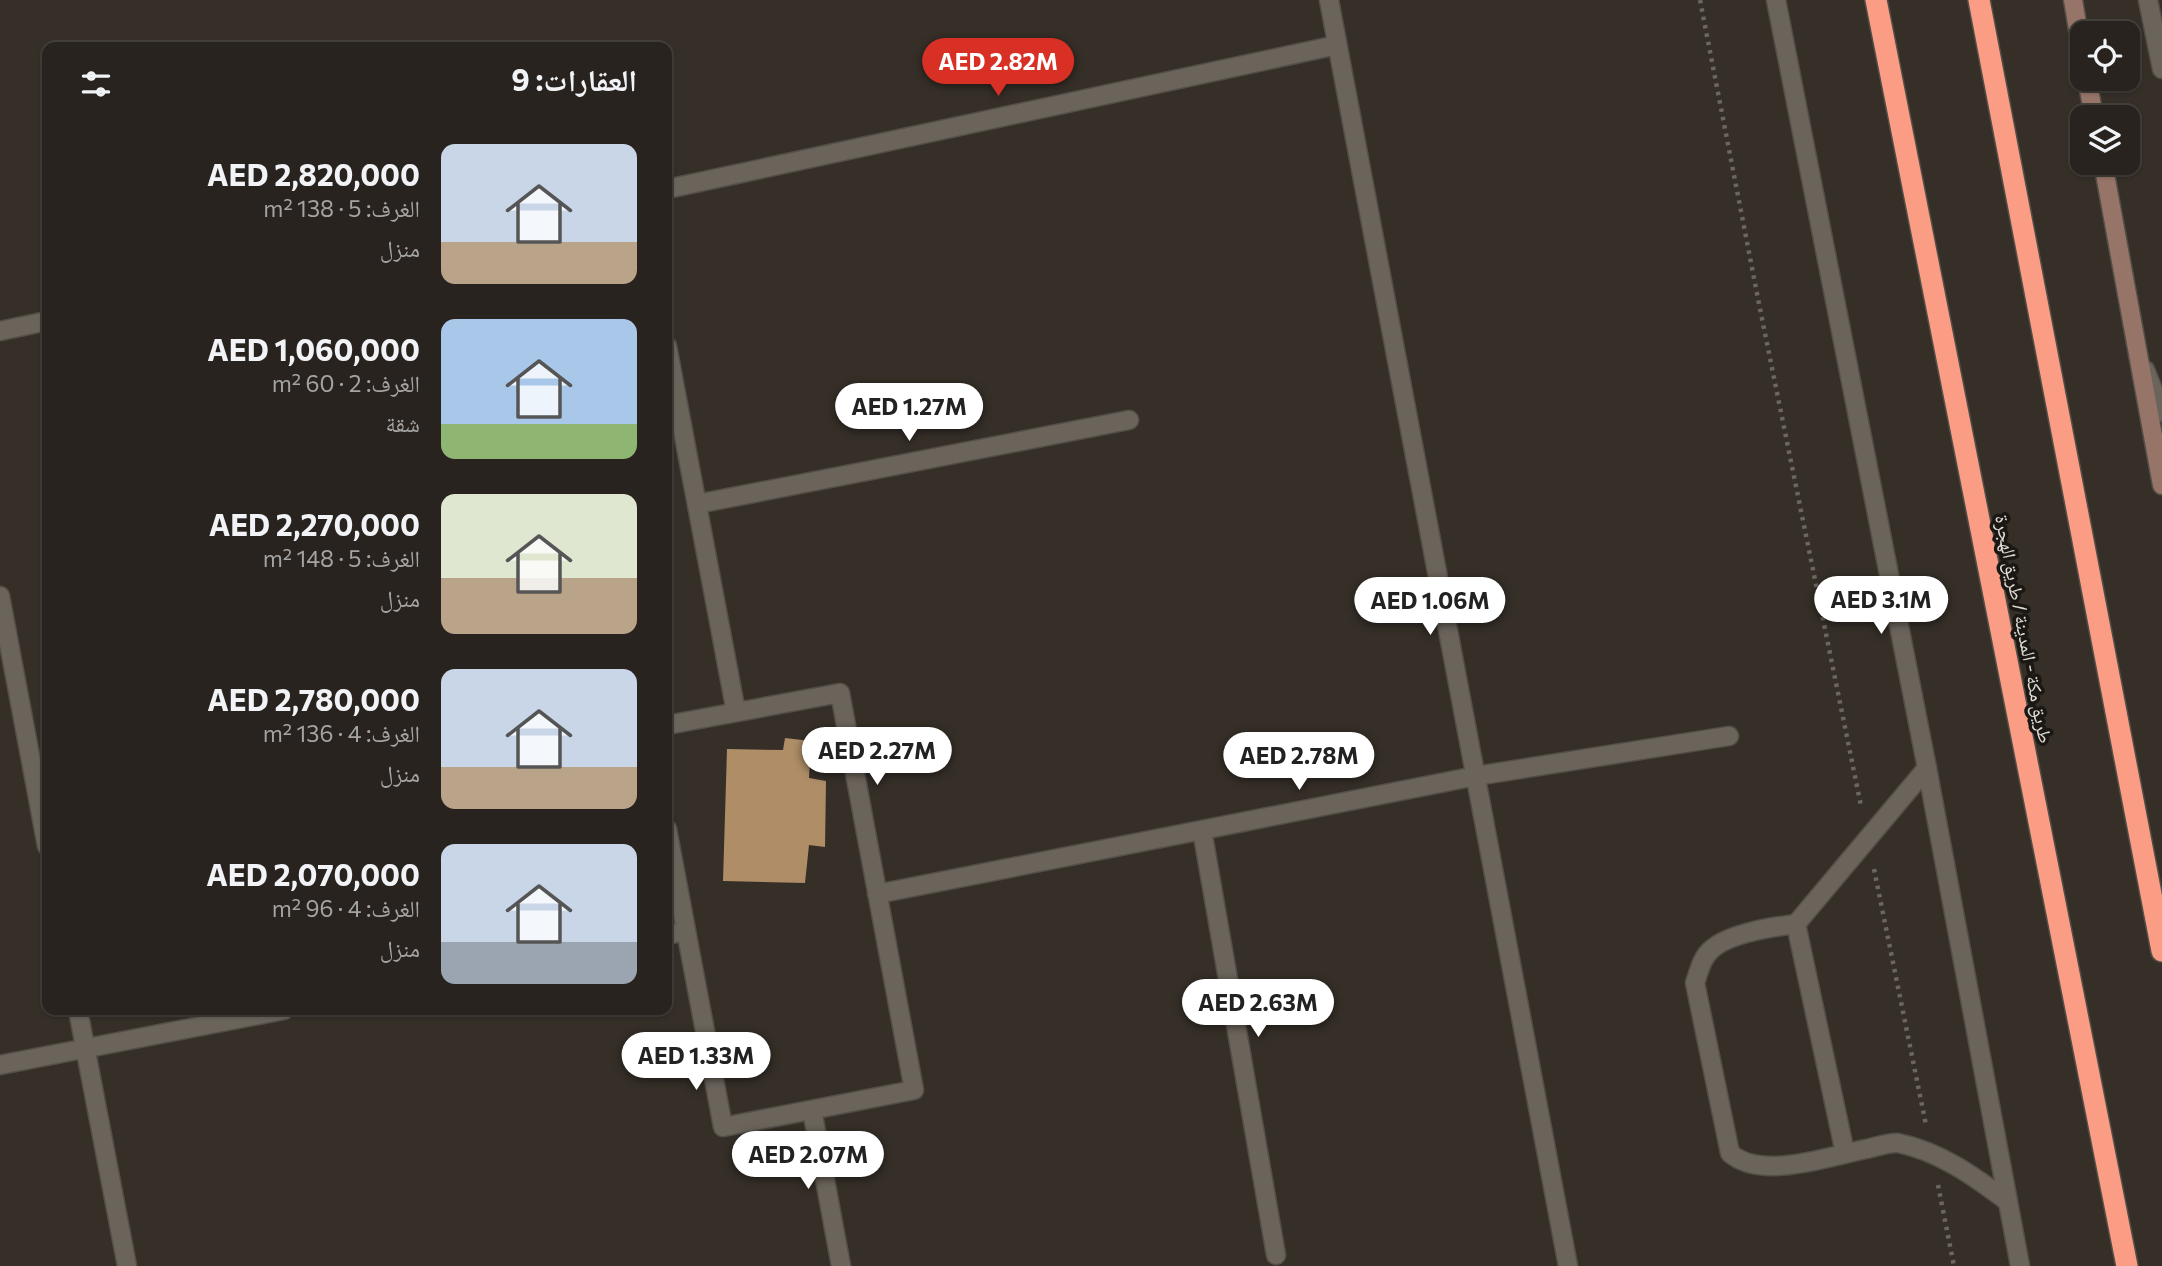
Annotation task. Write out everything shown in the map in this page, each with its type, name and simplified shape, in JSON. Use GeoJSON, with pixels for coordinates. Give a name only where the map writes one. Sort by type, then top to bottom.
{"type":"FeatureCollection","features":[{"type":"Feature","properties":{"kind":"highway","name":"طريق مكة - المدينة / طريق الهجرة"},"geometry":{"type":"LineString","coordinates":[[1876,0],[2127,1266]]}},
{"type":"Feature","properties":{"kind":"highway"},"geometry":{"type":"LineString","coordinates":[[1979,0],[2162,951]]}},
{"type":"Feature","properties":{"kind":"main road"},"geometry":{"type":"LineString","coordinates":[[2073,0],[2077,21]]}},
{"type":"Feature","properties":{"kind":"main road"},"geometry":{"type":"LineString","coordinates":[[2105,175],[2162,485]]}},
{"type":"Feature","properties":{"kind":"street"},"geometry":{"type":"LineString","coordinates":[[1329,0],[1568,1266]]}},
{"type":"Feature","properties":{"kind":"street"},"geometry":{"type":"LineString","coordinates":[[1776,0],[1927,768],[2020,1266]]}},
{"type":"Feature","properties":{"kind":"street"},"geometry":{"type":"LineString","coordinates":[[2148,0],[2162,69]]}},
{"type":"Feature","properties":{"kind":"street"},"geometry":{"type":"LineString","coordinates":[[672,188],[1337,45]]}},
{"type":"Feature","properties":{"kind":"street"},"geometry":{"type":"LineString","coordinates":[[0,331],[42,322]]}},
{"type":"Feature","properties":{"kind":"street"},"geometry":{"type":"LineString","coordinates":[[2137,349],[2162,412]]}},
{"type":"Feature","properties":{"kind":"street"},"geometry":{"type":"LineString","coordinates":[[672,372],[736,712]]}},
{"type":"Feature","properties":{"kind":"street"},"geometry":{"type":"LineString","coordinates":[[697,504],[1129,420]]}},
{"type":"Feature","properties":{"kind":"street"},"geometry":{"type":"LineString","coordinates":[[0,596],[42,819]]}},
{"type":"Feature","properties":{"kind":"street"},"geometry":{"type":"LineString","coordinates":[[672,724],[840,692],[914,1090],[723,1127],[672,856]]}},
{"type":"Feature","properties":{"kind":"street"},"geometry":{"type":"LineString","coordinates":[[877,894],[1476,776],[1729,736]]}},
{"type":"Feature","properties":{"kind":"street"},"geometry":{"type":"LineString","coordinates":[[1927,768],[1796,924],[1725,941],[1710,950],[1700,965],[1695,983],[1730,1153],[1737,1160],[1757,1165],[1788,1166],[1896,1142],[1931,1153],[1973,1175],[2007,1201]]}},
{"type":"Feature","properties":{"kind":"street"},"geometry":{"type":"LineString","coordinates":[[1202,830],[1276,1255]]}},
{"type":"Feature","properties":{"kind":"street"},"geometry":{"type":"LineString","coordinates":[[1796,924],[1845,1153]]}},
{"type":"Feature","properties":{"kind":"street"},"geometry":{"type":"LineString","coordinates":[[672,934],[686,931]]}},
{"type":"Feature","properties":{"kind":"street"},"geometry":{"type":"LineString","coordinates":[[79,1015],[127,1266]]}},
{"type":"Feature","properties":{"kind":"street"},"geometry":{"type":"LineString","coordinates":[[0,1065],[258,1015]]}},
{"type":"Feature","properties":{"kind":"street"},"geometry":{"type":"LineString","coordinates":[[811,1110],[841,1266]]}},
{"type":"Feature","properties":{"kind":"path"},"geometry":{"type":"LineString","coordinates":[[1700,0],[1954,1266]]}},
{"type":"Feature","properties":{"kind":"building"},"geometry":{"type":"Polygon","coordinates":[[[785,738],[811,741],[809,778],[826,781],[825,847],[809,845],[805,883],[723,881],[727,749],[783,750],[785,738]]]}}]}
